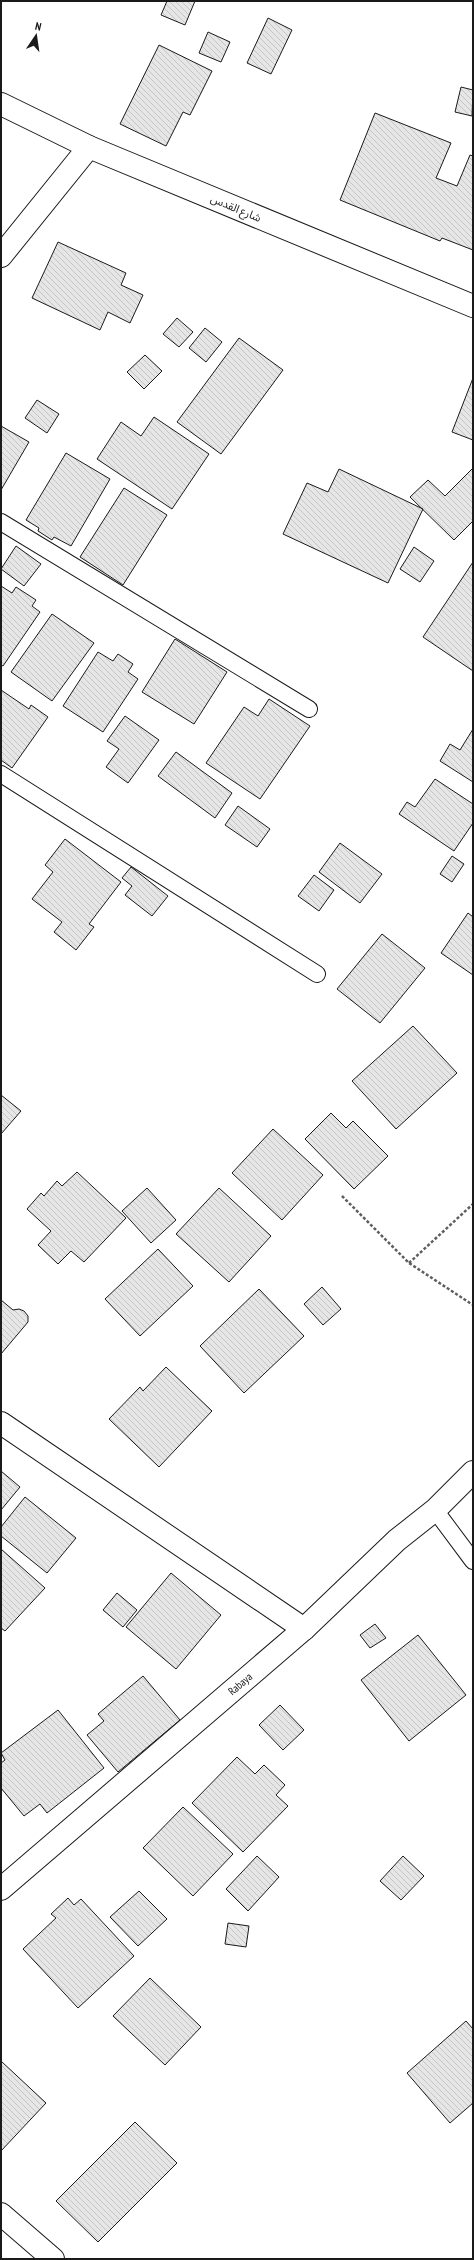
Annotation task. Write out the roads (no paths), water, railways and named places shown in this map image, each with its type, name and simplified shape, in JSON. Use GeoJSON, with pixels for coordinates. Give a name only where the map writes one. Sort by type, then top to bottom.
{"type":"FeatureCollection","features":[{"type":"Feature","properties":{"kind":"street","name":"شارع القدس"},"geometry":{"type":"LineString","coordinates":[[1,104],[89,147],[473,306]]}},
{"type":"Feature","properties":{"kind":"street"},"geometry":{"type":"LineString","coordinates":[[1,256],[89,147]]}},
{"type":"Feature","properties":{"kind":"street"},"geometry":{"type":"LineString","coordinates":[[1,1423],[304,1630]]}},
{"type":"Feature","properties":{"kind":"street","name":"Rabaya"},"geometry":{"type":"LineString","coordinates":[[1,1889],[304,1630],[397,1540],[435,1510],[473,1472]]}},
{"type":"Feature","properties":{"kind":"street"},"geometry":{"type":"LineString","coordinates":[[1,2214],[53,2259]]}},
{"type":"Feature","properties":{"kind":"lane"},"geometry":{"type":"LineString","coordinates":[[1,522],[309,709]]}},
{"type":"Feature","properties":{"kind":"lane"},"geometry":{"type":"LineString","coordinates":[[1,774],[317,974]]}},
{"type":"Feature","properties":{"kind":"lane"},"geometry":{"type":"LineString","coordinates":[[435,1510],[473,1561]]}}]}
